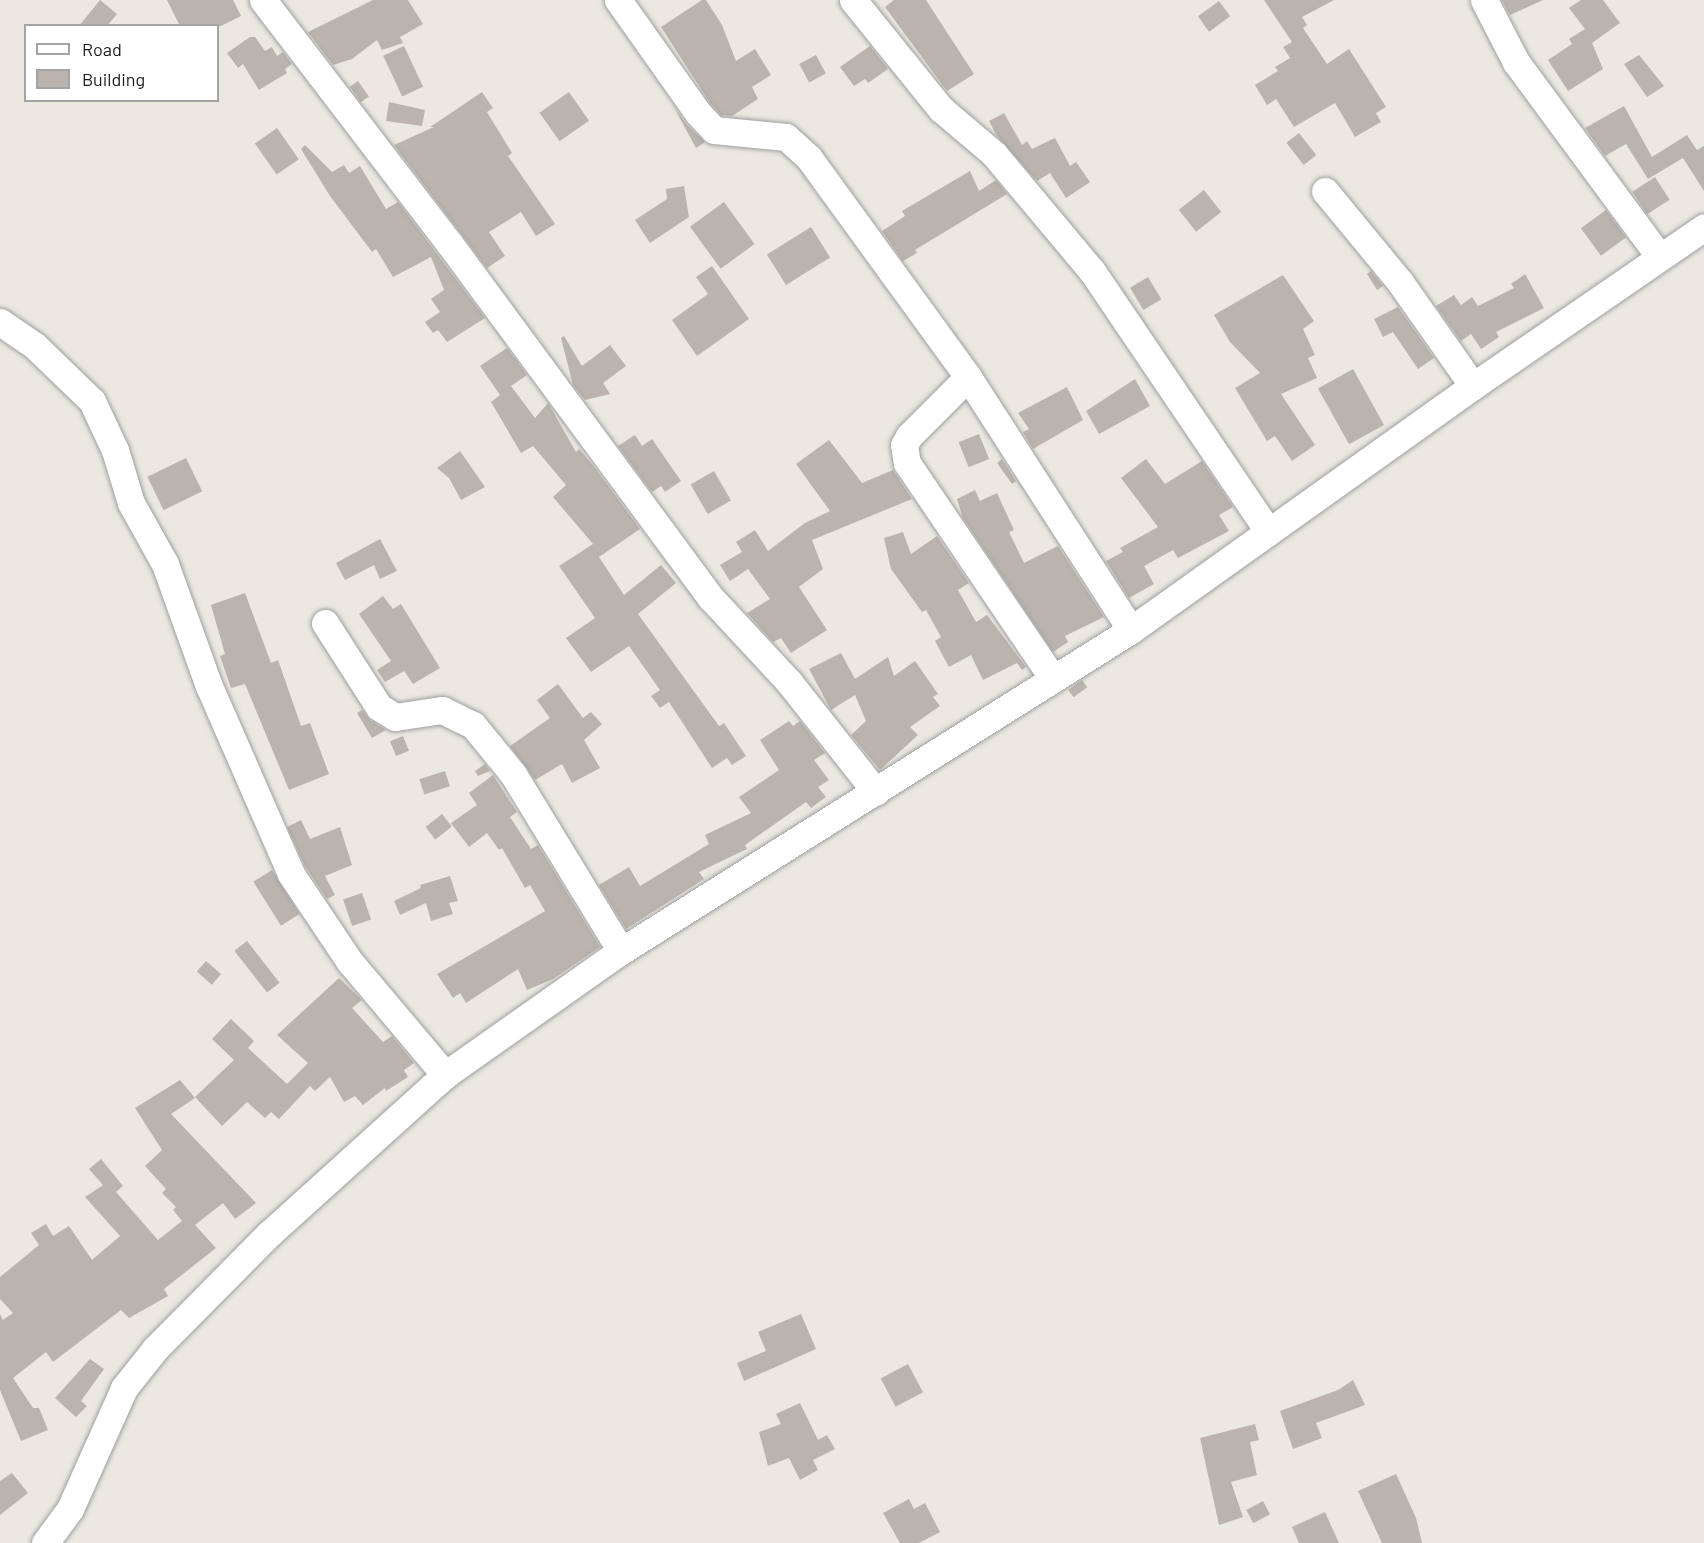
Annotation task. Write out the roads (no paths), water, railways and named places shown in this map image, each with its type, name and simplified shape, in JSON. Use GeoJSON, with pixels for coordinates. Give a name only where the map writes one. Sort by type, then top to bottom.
{"type":"FeatureCollection","features":[{"type":"Feature","properties":{"kind":"street"},"geometry":{"type":"LineString","coordinates":[[263,0],[449,243],[711,598],[789,682],[876,792]]}},
{"type":"Feature","properties":{"kind":"street"},"geometry":{"type":"LineString","coordinates":[[618,0],[698,113],[714,130],[786,137],[808,158],[968,377],[1131,630]]}},
{"type":"Feature","properties":{"kind":"street"},"geometry":{"type":"LineString","coordinates":[[853,0],[941,109],[994,154],[1092,271],[1269,532]]}},
{"type":"Feature","properties":{"kind":"street"},"geometry":{"type":"LineString","coordinates":[[1484,0],[1516,62],[1660,257]]}},
{"type":"Feature","properties":{"kind":"street"},"geometry":{"type":"LineString","coordinates":[[1325,191],[1400,282],[1473,386]]}},
{"type":"Feature","properties":{"kind":"street"},"geometry":{"type":"LineString","coordinates":[[45,1543],[70,1509],[124,1388],[154,1349],[269,1234],[445,1075],[621,951],[1131,630],[1473,386],[1704,227]]}},
{"type":"Feature","properties":{"kind":"street"},"geometry":{"type":"LineString","coordinates":[[0,322],[35,346],[92,401],[115,450],[132,503],[165,564],[209,686],[291,874],[350,962],[445,1075]]}},
{"type":"Feature","properties":{"kind":"street"},"geometry":{"type":"LineString","coordinates":[[968,377],[909,436],[904,445],[907,463],[1053,678]]}},
{"type":"Feature","properties":{"kind":"street"},"geometry":{"type":"LineString","coordinates":[[325,623],[379,707],[395,717],[442,710],[473,725],[513,774],[621,951]]}}]}
